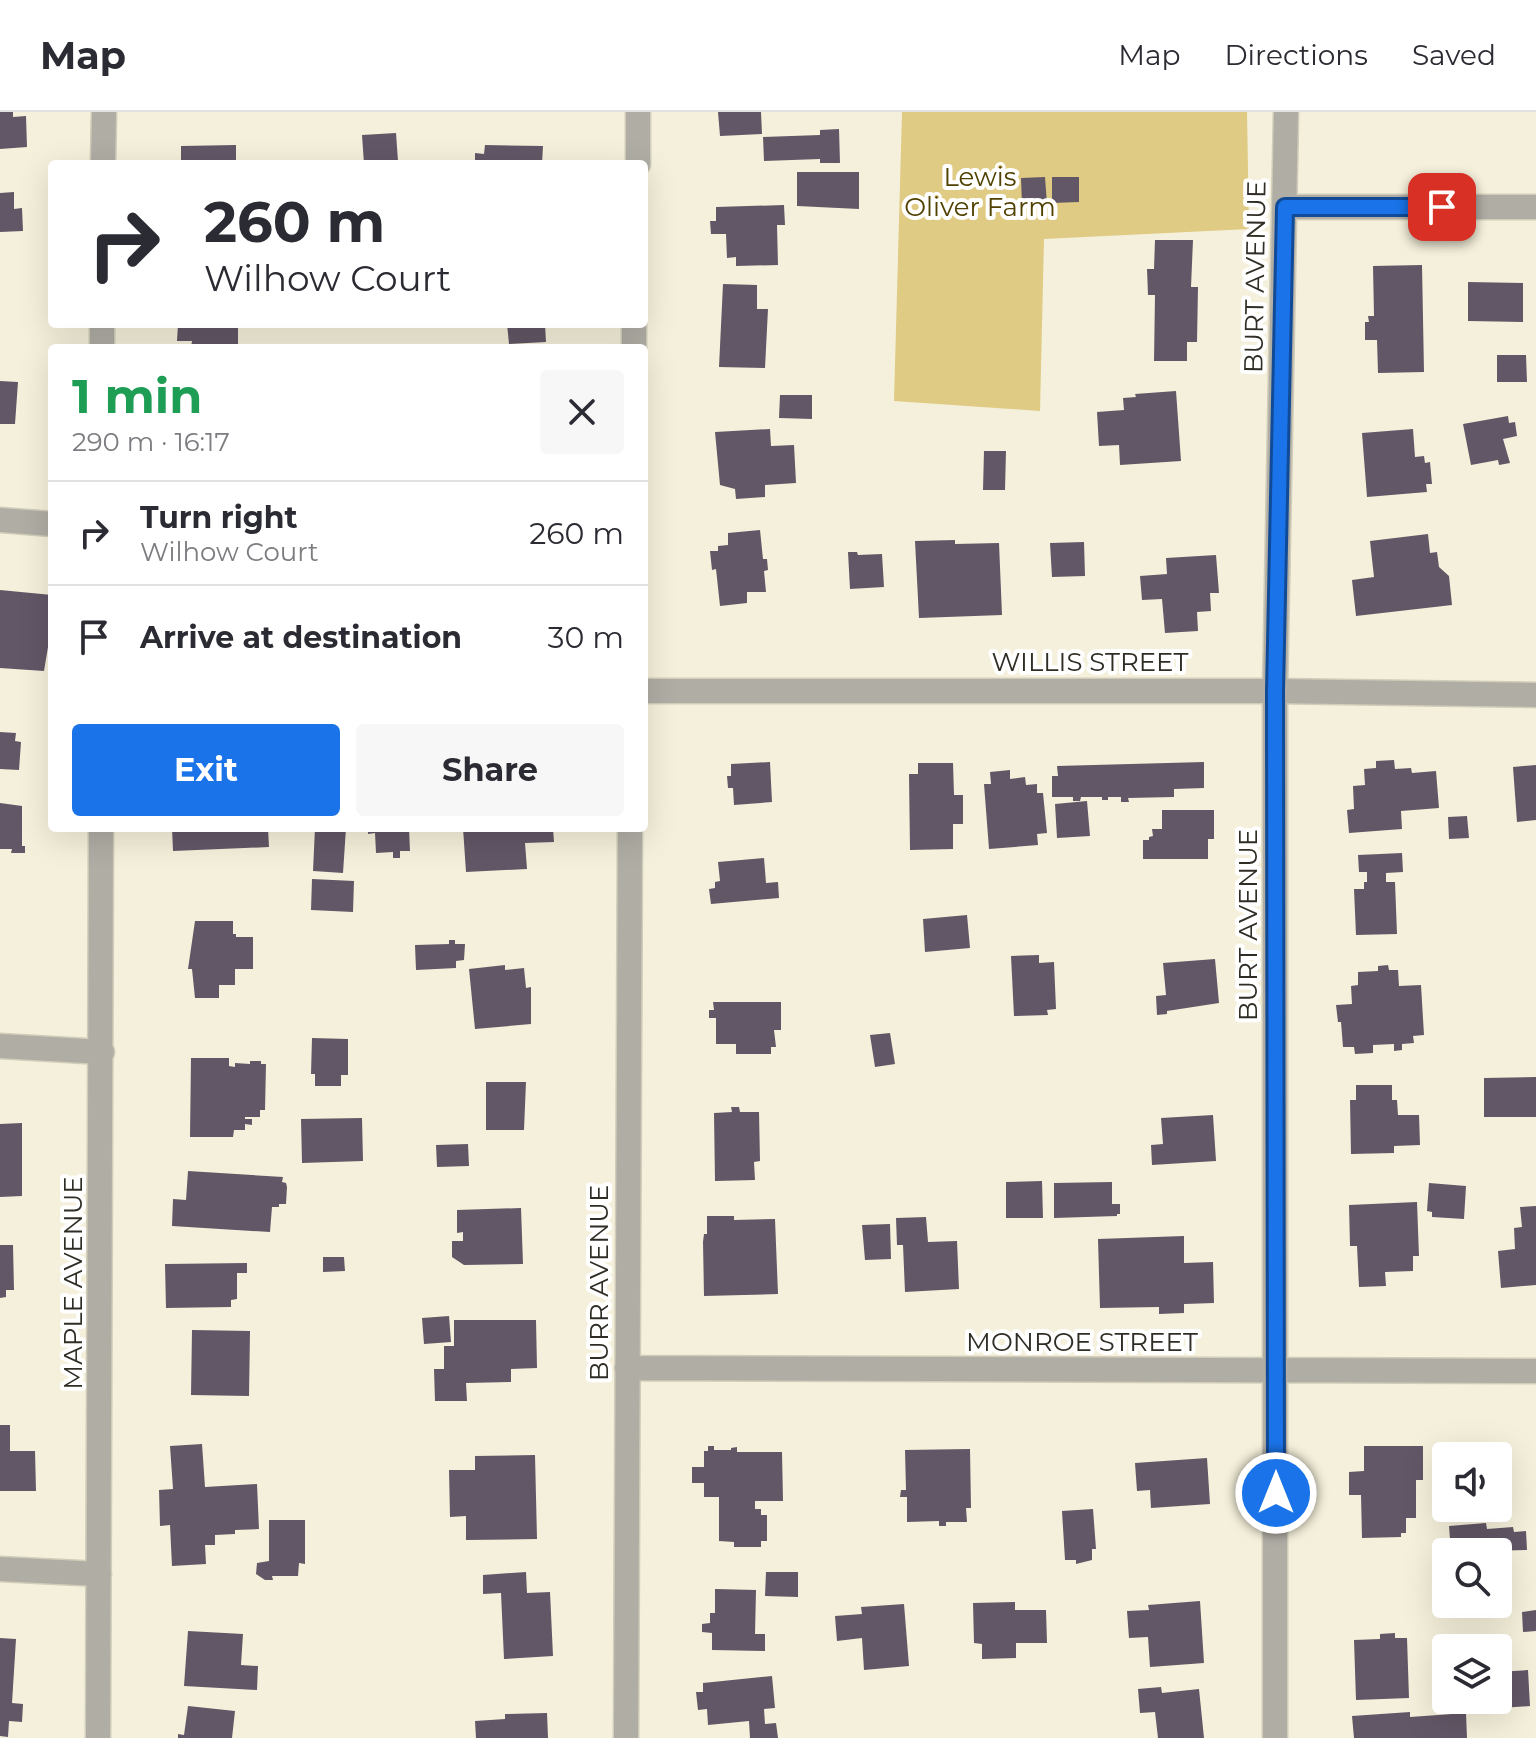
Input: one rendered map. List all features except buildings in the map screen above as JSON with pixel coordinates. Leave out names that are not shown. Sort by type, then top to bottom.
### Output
[{"type":"street","points":[[103,160],[104,112]]},
{"type":"street","points":[[638,112],[638,160]]},
{"type":"street","name":"BURT AVENUE","points":[[1275,1738],[1275,691],[1286,112]]},
{"type":"street","points":[[1285,207],[1536,207]]},
{"type":"street","points":[[0,520],[48,524]]},
{"type":"street","name":"WILLIS STREET","points":[[648,691],[1275,691],[1536,695]]},
{"type":"street","name":"MAPLE AVENUE","points":[[98,1738],[101,832]]},
{"type":"street","name":"BURR AVENUE","points":[[626,1738],[630,832]]},
{"type":"street","points":[[0,1046],[102,1052]]},
{"type":"street","name":"MONROE STREET","points":[[627,1368],[1536,1371]]},
{"type":"street","points":[[0,1569],[99,1574]]},
{"type":"green space","name":"Lewis Oliver Farm","points":[[902,112],[1247,112],[1249,229],[1044,239],[1040,411],[894,401]]},
{"type":"route","points":[[1276,1493],[1275,691],[1285,207],[1442,207]]}]
